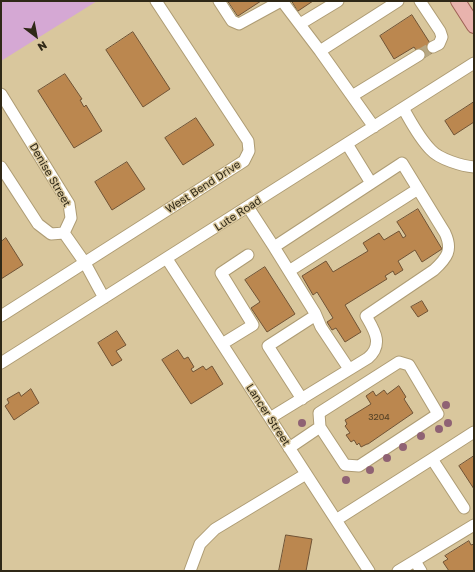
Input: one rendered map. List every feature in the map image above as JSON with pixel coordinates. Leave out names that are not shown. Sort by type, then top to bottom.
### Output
[{"type":"main road","points":[[458,1],[474,26]]},
{"type":"street","name":"West Bend Drive","points":[[1,316],[244,161],[249,151],[248,141],[156,1]]},
{"type":"street","points":[[219,1],[232,21],[239,24],[281,1],[320,51],[374,127]]},
{"type":"street","points":[[300,24],[338,1]]},
{"type":"street","points":[[320,51],[398,1]]},
{"type":"street","points":[[420,1],[440,31],[442,37],[439,44],[433,47]]},
{"type":"street","points":[[352,96],[420,55]]},
{"type":"street","name":"Lute Road","points":[[1,363],[167,259],[474,62]]},
{"type":"street","name":"Denise Street","points":[[1,94],[69,204],[71,218],[64,233]]},
{"type":"street","points":[[403,108],[422,139],[432,151],[450,161],[474,167]]},
{"type":"street","points":[[346,144],[371,184]]},
{"type":"street","points":[[270,418],[372,354],[377,341],[376,334],[366,316],[434,270],[443,262],[448,254],[449,241],[402,163],[274,247]]},
{"type":"street","points":[[1,166],[38,224],[51,234],[64,233],[85,263],[104,298]]},
{"type":"street","points":[[289,271],[418,189]]},
{"type":"street","points":[[248,207],[289,271],[321,327],[349,369]]},
{"type":"street","points":[[222,344],[253,325],[221,273],[248,255]]},
{"type":"street","name":"Lancer Street","points":[[167,259],[369,571]]},
{"type":"street","points":[[302,399],[268,346],[316,316]]},
{"type":"street","points":[[399,362],[408,365],[438,414],[358,466],[345,465],[320,427],[319,413],[399,362]]},
{"type":"street","points":[[289,448],[320,427]]},
{"type":"street","points":[[336,520],[474,432]]},
{"type":"street","points":[[432,459],[464,508]]},
{"type":"street","points":[[190,571],[200,544],[215,529],[306,474]]},
{"type":"street","points":[[398,571],[474,525]]},
{"type":"street","points":[[415,561],[421,571]]},
{"type":"shaded area","points":[[1,1],[97,1],[1,61]]},
{"type":"building","points":[[228,1],[261,1],[238,16]]},
{"type":"building","points":[[292,1],[313,1],[298,11]]},
{"type":"building","points":[[412,15],[435,51],[422,59],[414,47],[394,59],[380,36]]},
{"type":"building","points":[[133,32],[170,89],[143,107],[106,50]]},
{"type":"building","points":[[65,74],[82,99],[80,100],[84,107],[86,105],[102,131],[74,148],[38,91]]},
{"type":"building","points":[[474,102],[474,122],[454,135],[445,121]]},
{"type":"building","points":[[196,118],[214,145],[183,165],[165,138]]},
{"type":"building","points":[[127,162],[145,189],[112,210],[95,182]]},
{"type":"building","points":[[418,209],[442,249],[422,262],[415,250],[398,261],[403,270],[395,275],[393,271],[385,276],[387,279],[345,305],[361,332],[345,342],[336,328],[332,330],[327,322],[333,318],[317,292],[313,295],[302,276],[326,261],[333,272],[368,251],[363,243],[379,233],[384,240],[399,231],[403,238],[406,236],[397,222]]},
{"type":"building","points":[[6,238],[23,265],[1,279],[1,242]]},
{"type":"building","points":[[265,267],[295,314],[267,332],[251,308],[260,302],[245,280]]},
{"type":"building","points":[[422,301],[428,311],[418,317],[411,307]]},
{"type":"building","points":[[117,331],[126,345],[116,351],[122,360],[112,366],[98,343]]},
{"type":"building","points":[[178,350],[184,359],[188,357],[194,367],[191,369],[193,372],[203,366],[206,370],[212,366],[223,384],[191,404],[162,360]]},
{"type":"building","points":[[399,386],[406,397],[404,399],[413,413],[368,444],[361,447],[359,443],[357,445],[354,440],[351,442],[346,435],[350,433],[345,426],[347,424],[345,420],[371,404],[366,396],[373,391],[376,396],[384,390],[387,394]]},
{"type":"building","points":[[31,389],[39,403],[14,420],[5,406],[9,403],[7,399],[19,392],[21,396]]},
{"type":"building","points":[[474,456],[474,489],[459,466]]},
{"type":"building","points":[[286,535],[312,539],[306,571],[279,571]]},
{"type":"building","points":[[469,541],[471,545],[474,544],[474,571],[449,571],[443,562],[448,559],[445,556]]},
{"type":"tunnel","points":[[419,55],[433,47]]}]
